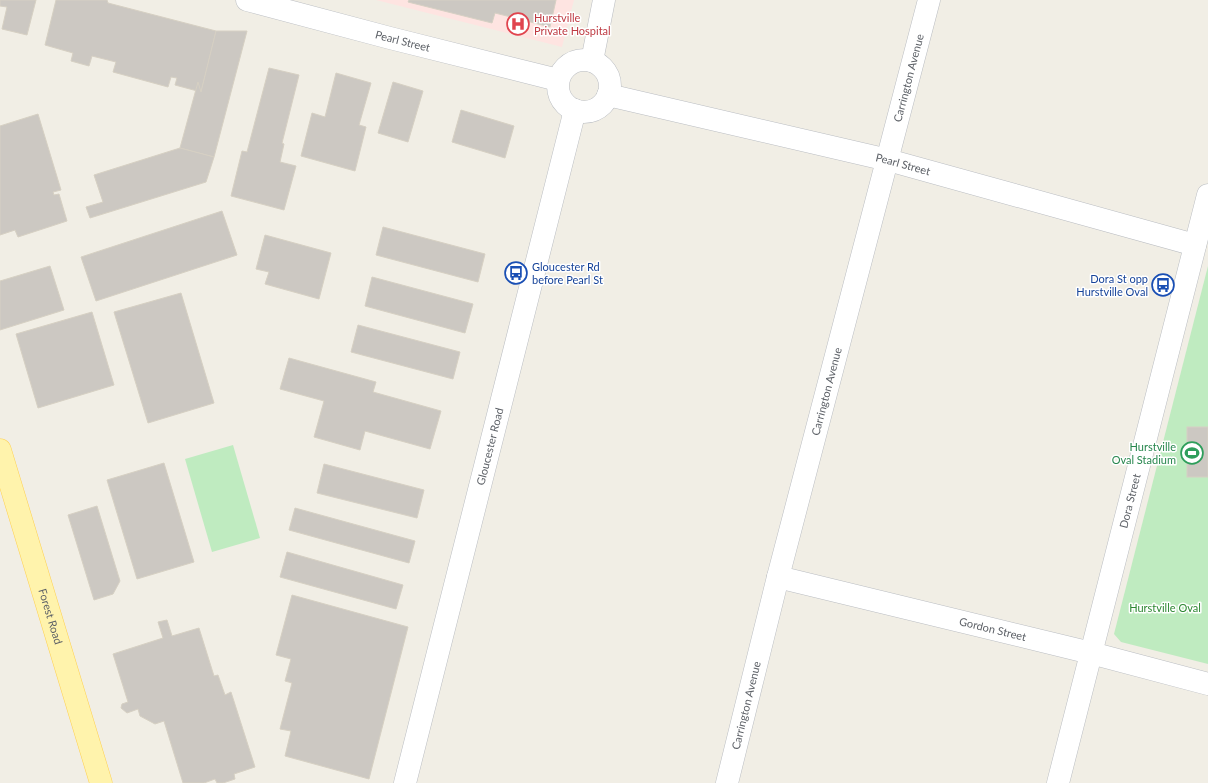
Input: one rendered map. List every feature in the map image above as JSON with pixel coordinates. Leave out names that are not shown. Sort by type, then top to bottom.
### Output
[{"type":"main road","name":"Forest Road","points":[[0,450],[101,783]]},
{"type":"street","name":"Pearl Street","points":[[247,0],[558,80]]},
{"type":"street","points":[[592,61],[604,0]]},
{"type":"street","name":"Carrington Avenue","points":[[727,783],[778,577],[929,0]]},
{"type":"street","points":[[583,60],[592,61],[605,71],[609,79],[608,95],[604,102],[591,111],[575,110],[568,107],[560,95],[558,80],[562,72],[571,63],[583,60]]},
{"type":"street","name":"Pearl Street","points":[[608,95],[888,160],[1195,245]]},
{"type":"street","name":"Gloucester Road","points":[[404,783],[575,110]]},
{"type":"street","name":"Dora Street","points":[[1058,783],[1208,195]]},
{"type":"street","name":"Gordon Street","points":[[778,577],[1091,653],[1208,684]]},
{"type":"shaded area","name":"Hurstville Private Hospital","points":[[376,0],[574,0],[562,47]]},
{"type":"green space","name":"Hurstville Oval","points":[[1208,266],[1208,664],[1121,642],[1114,634]]},
{"type":"green space","points":[[233,445],[260,538],[212,552],[185,459]]},
{"type":"building","points":[[0,0],[36,0],[27,35],[2,29],[7,7],[0,6]]},
{"type":"building","points":[[56,0],[107,0],[108,3],[216,31],[201,92],[175,85],[177,78],[171,77],[168,87],[113,72],[116,62],[92,56],[89,66],[71,61],[73,53],[45,45]]},
{"type":"building","points":[[409,0],[556,0],[550,27],[495,13],[492,23],[408,2]]},
{"type":"building","points":[[216,31],[247,31],[214,157],[180,148],[198,82],[201,92]]},
{"type":"building","points":[[269,68],[299,75],[282,143],[284,144],[280,162],[296,166],[284,210],[231,196],[242,151],[247,152]]},
{"type":"building","points":[[336,73],[371,83],[359,125],[366,127],[355,171],[301,156],[312,113],[325,117]]},
{"type":"building","points":[[393,82],[423,91],[408,142],[378,133]]},
{"type":"building","points":[[461,110],[514,126],[505,158],[452,142]]},
{"type":"building","points":[[38,114],[61,190],[53,192],[54,195],[59,194],[67,221],[18,237],[15,230],[0,235],[0,126]]},
{"type":"building","points":[[180,148],[214,157],[206,182],[90,218],[86,207],[103,202],[94,175]]},
{"type":"building","points":[[222,211],[237,255],[96,301],[81,257]]},
{"type":"building","points":[[383,227],[485,254],[478,282],[376,255]]},
{"type":"building","points":[[265,235],[331,253],[319,299],[265,284],[269,272],[256,269]]},
{"type":"building","points":[[50,266],[64,310],[0,330],[0,281]]},
{"type":"building","points":[[372,277],[473,304],[465,333],[365,306]]},
{"type":"building","points":[[181,293],[214,403],[148,423],[114,312]]},
{"type":"building","points":[[92,312],[114,385],[38,408],[16,334]]},
{"type":"building","points":[[358,325],[460,352],[453,379],[351,352]]},
{"type":"building","points":[[289,358],[376,382],[373,392],[441,411],[430,449],[365,431],[360,450],[314,437],[324,401],[280,389]]},
{"type":"building","points":[[1187,427],[1208,427],[1208,477],[1187,477]]},
{"type":"building","points":[[164,463],[194,562],[137,579],[107,480]]},
{"type":"building","points":[[324,464],[424,490],[417,518],[317,493]]},
{"type":"building","points":[[97,506],[120,581],[113,594],[94,600],[68,515]]},
{"type":"building","points":[[295,508],[415,541],[409,563],[289,530]]},
{"type":"building","points":[[287,552],[403,585],[396,609],[280,577]]},
{"type":"building","points":[[292,595],[408,627],[369,779],[285,756],[291,731],[280,729],[292,683],[285,681],[291,659],[276,655]]},
{"type":"building","points":[[167,620],[172,636],[199,628],[214,676],[218,675],[225,695],[231,692],[255,767],[234,774],[235,779],[223,783],[217,783],[215,779],[204,783],[183,783],[164,721],[155,724],[140,716],[138,709],[127,713],[121,708],[122,704],[128,702],[113,654],[163,638],[158,622]]},
{"type":"place","name":"Hurstville Private Hospital","points":[[518,24]]},
{"type":"place","name":"Gloucester Rd before Pearl St","points":[[516,273]]},
{"type":"place","name":"Dora St opp Hurstville Oval","points":[[1163,285]]},
{"type":"place","name":"Hurstville Oval Stadium","points":[[1192,453]]}]
